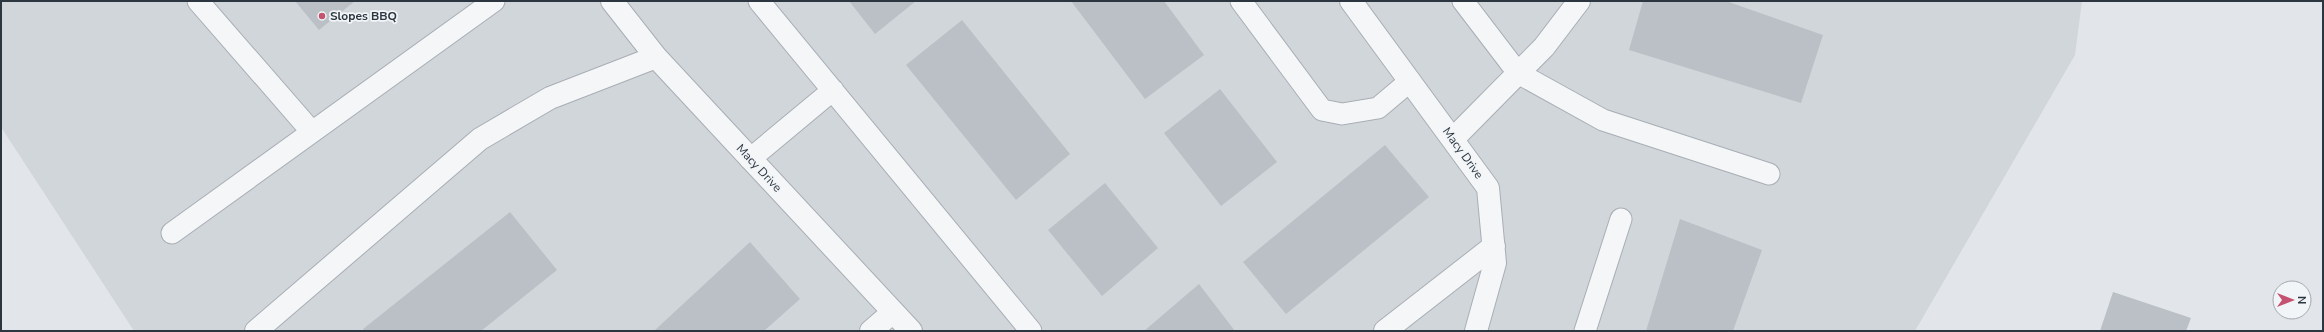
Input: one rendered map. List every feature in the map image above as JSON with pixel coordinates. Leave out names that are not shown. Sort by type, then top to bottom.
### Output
[{"type":"street","name":"Macy Drive","points":[[612,1],[656,57],[910,331]]},
{"type":"street","name":"Macy Drive","points":[[1351,1],[1488,188],[1495,263],[1476,331]]},
{"type":"street","points":[[1452,139],[1544,47],[1579,1]]},
{"type":"street","points":[[256,331],[480,139],[550,98],[656,57]]},
{"type":"street","points":[[1385,331],[1494,246]]},
{"type":"street","points":[[871,331],[893,312]]},
{"type":"lane","points":[[198,1],[312,132]]},
{"type":"lane","points":[[759,1],[1031,331]]},
{"type":"lane","points":[[1241,1],[1322,110],[1342,114],[1378,108],[1410,81]]},
{"type":"lane","points":[[1463,1],[1518,73],[1603,120],[1769,174]]},
{"type":"lane","points":[[172,232],[312,132],[482,4]]},
{"type":"lane","points":[[750,159],[833,90]]},
{"type":"lane","points":[[1585,331],[1621,219]]},
{"type":"shaded area","points":[[1,1],[2082,1],[2075,55],[1915,331],[134,331],[1,127]]},
{"type":"building","name":"Slopes BBQ","points":[[295,1],[355,1],[319,30]]},
{"type":"building","points":[[849,1],[916,1],[875,34]]},
{"type":"building","points":[[1071,1],[1164,1],[1204,55],[1145,99]]},
{"type":"building","points":[[1643,1],[1726,1],[1823,35],[1801,103],[1629,50]]},
{"type":"building","points":[[962,20],[1070,154],[1016,200],[906,65]]},
{"type":"building","points":[[1220,89],[1277,162],[1221,206],[1164,133]]},
{"type":"building","points":[[1385,145],[1429,197],[1286,314],[1243,262]]},
{"type":"building","points":[[1105,183],[1158,248],[1102,296],[1048,230]]},
{"type":"building","points":[[510,212],[557,270],[481,331],[365,331],[363,329]]},
{"type":"building","points":[[1680,219],[1762,250],[1733,331],[1646,331]]},
{"type":"building","points":[[750,242],[800,299],[764,331],[654,331]]},
{"type":"building","points":[[1199,284],[1235,331],[1144,331]]},
{"type":"building","points":[[2113,292],[2191,318],[2186,331],[2100,331]]},
{"type":"place","name":"Slopes BBQ","points":[[322,16]]}]
